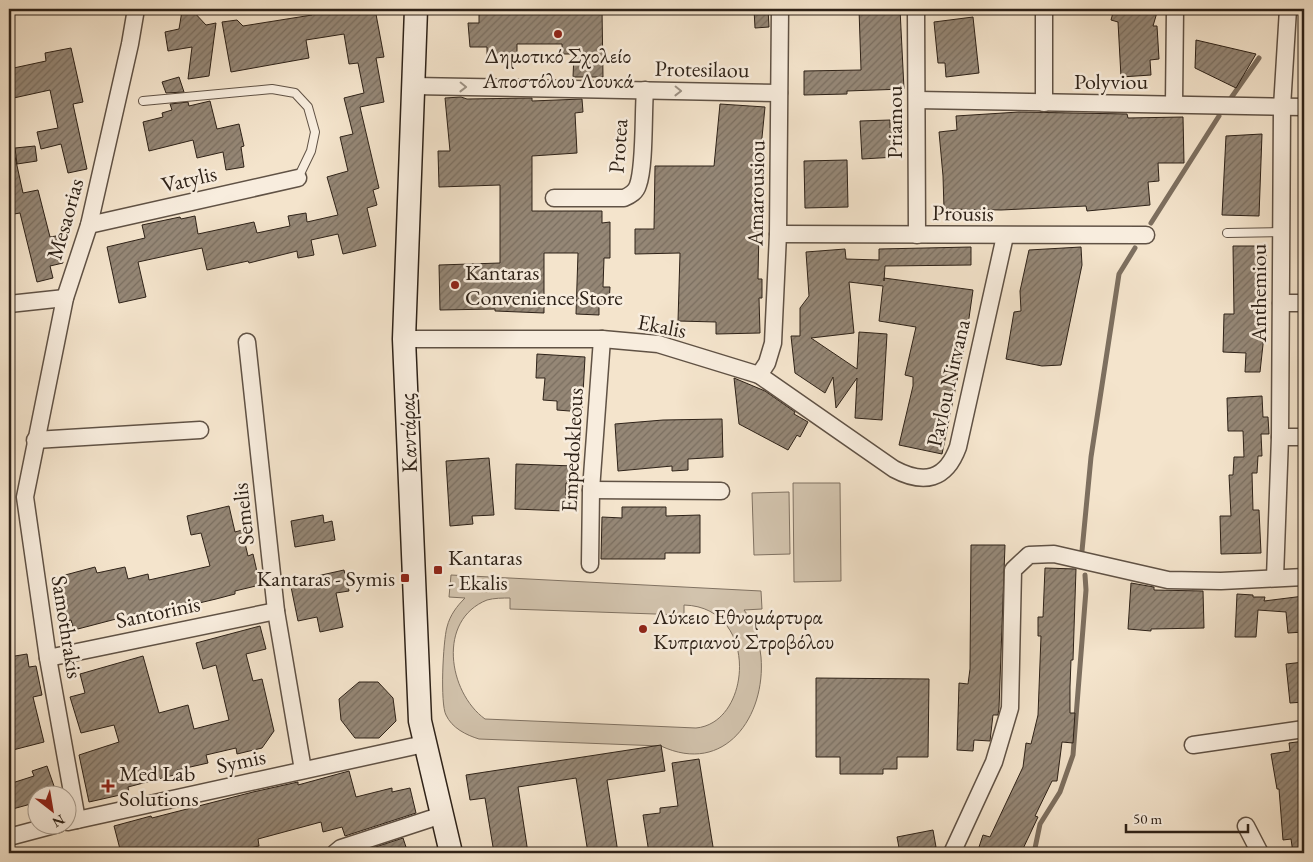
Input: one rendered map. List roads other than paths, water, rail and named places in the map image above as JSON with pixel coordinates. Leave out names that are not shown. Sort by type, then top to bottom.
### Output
[{"type":"street","name":"Mesaorias","points":[[35,440],[65,298],[89,225],[140,9]]},
{"type":"street","name":"Καντάρας","points":[[416,9],[404,339],[420,721],[451,853]]},
{"type":"street","name":"Amarousiou","points":[[759,375],[767,363],[773,343],[778,234],[780,9]]},
{"type":"street","name":"Priamou","points":[[916,9],[917,235]]},
{"type":"street","points":[[1044,9],[1044,103]]},
{"type":"street","points":[[1174,104],[1175,9]]},
{"type":"street","name":"Anthemiou","points":[[1275,578],[1280,437],[1282,107],[1288,9]]},
{"type":"street","name":"Protesilaou","points":[[414,86],[779,93]]},
{"type":"street","name":"Protea","points":[[554,198],[624,198],[634,193],[638,185],[645,90]]},
{"type":"street","name":"Polyviou","points":[[917,100],[1304,107]]},
{"type":"street","name":"Vatylis","points":[[89,225],[298,178]]},
{"type":"street","name":"Prousis","points":[[778,234],[1146,235]]},
{"type":"street","name":"Pavlou Nirvana","points":[[759,375],[894,469],[907,476],[922,478],[941,473],[952,464],[958,447],[1004,236]]},
{"type":"street","points":[[9,304],[65,298]]},
{"type":"street","points":[[1281,303],[1304,303]]},
{"type":"street","name":"Ekalis","points":[[404,339],[602,338],[658,344],[759,375]]},
{"type":"street","name":"Empedokleous","points":[[590,564],[591,490],[602,338]]},
{"type":"street","name":"Semelis","points":[[247,342],[276,611],[303,770]]},
{"type":"street","points":[[35,440],[200,430]]},
{"type":"street","points":[[1280,437],[1304,437]]},
{"type":"street","name":"Samothrakis","points":[[35,440],[25,497],[67,784]]},
{"type":"street","points":[[591,490],[721,491]]},
{"type":"street","points":[[952,853],[994,762],[1010,708],[1013,570],[1029,555],[1054,554],[1168,580],[1221,581],[1304,577]]},
{"type":"street","name":"Santorinis","points":[[48,658],[276,611]]},
{"type":"street","points":[[1193,745],[1304,729]]},
{"type":"street","name":"Symis","points":[[78,820],[424,744]]},
{"type":"street","points":[[335,853],[341,848],[442,815]]},
{"type":"street","points":[[1246,826],[1260,853]]},
{"type":"street","points":[[9,837],[28,832]]},
{"type":"lane","points":[[144,101],[272,89],[295,94],[308,107],[315,132],[311,152],[298,178]]},
{"type":"lane","points":[[1227,233],[1280,232]]},
{"type":"waterway","points":[[1231,98],[1259,58]]},
{"type":"waterway","points":[[1151,223],[1219,116]]},
{"type":"waterway","points":[[1082,551],[1091,457],[1119,274],[1135,248]]},
{"type":"waterway","points":[[1034,853],[1040,824],[1060,792],[1073,755],[1086,590],[1085,575]]},
{"type":"place","name":"Δημοτικό Σχολείο Αποστόλου Λουκά","points":[[558,34]]},
{"type":"place","name":"Kantaras Convenience Store","points":[[455,285]]},
{"type":"place","name":"Kantaras - Ekalis","points":[[438,570]]},
{"type":"place","name":"Kantaras - Symis","points":[[405,578]]},
{"type":"place","name":"Λύκειο Εθνομάρτυρα Κυπριανού Στροβόλου","points":[[643,629]]},
{"type":"place","name":"Med Lab Solutions","points":[[108,786]]}]
